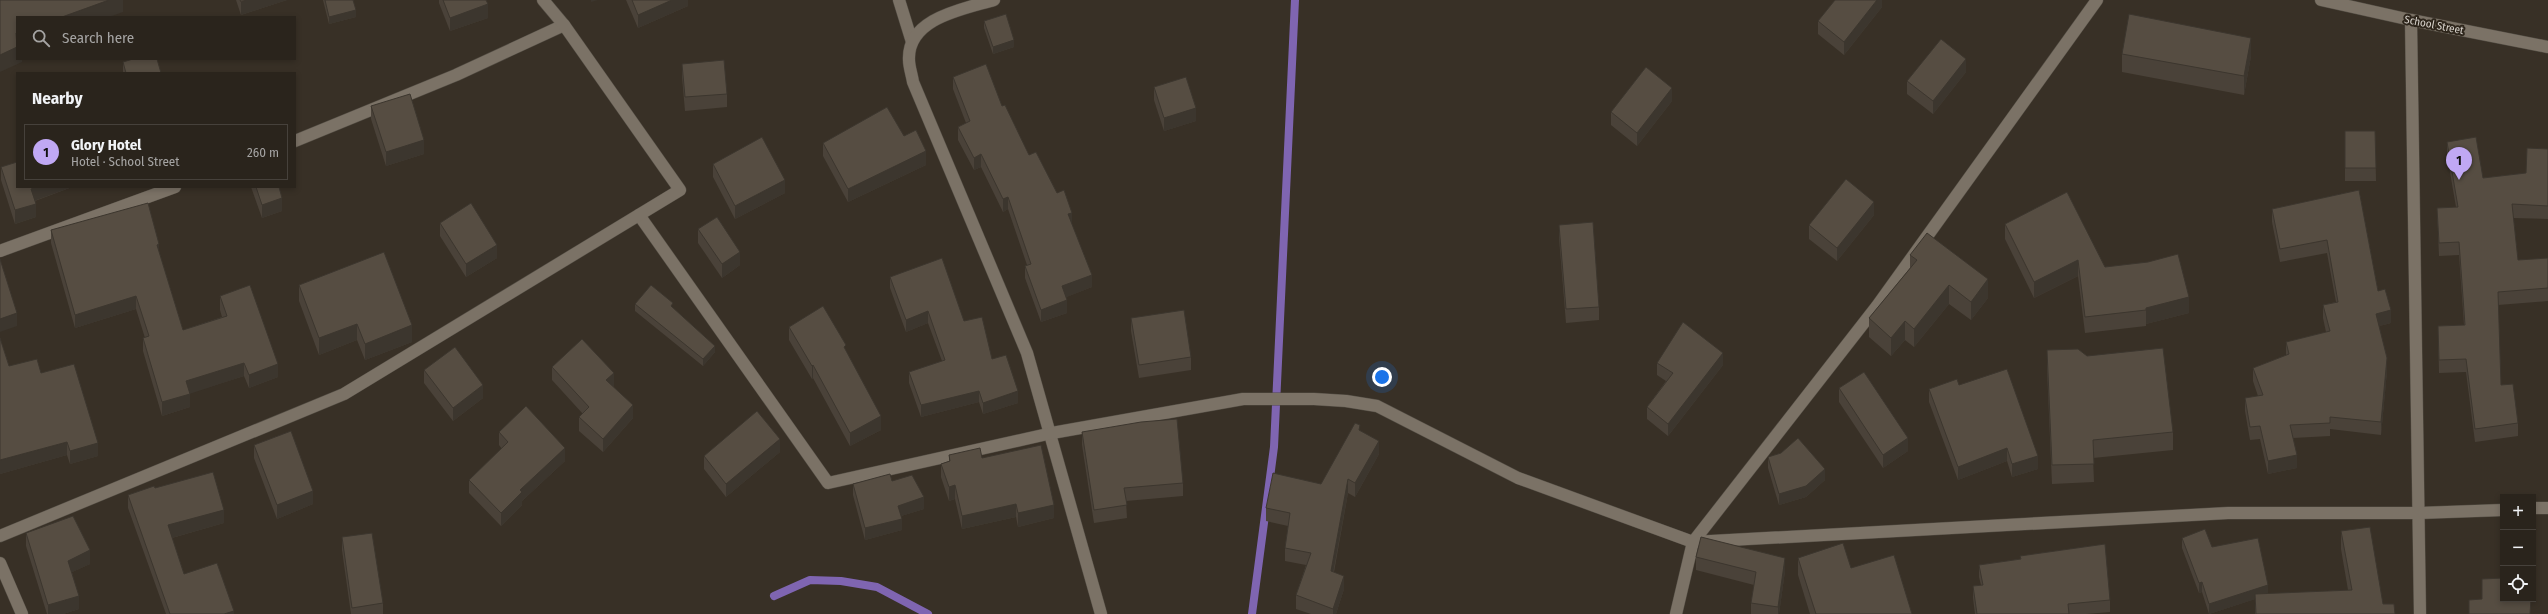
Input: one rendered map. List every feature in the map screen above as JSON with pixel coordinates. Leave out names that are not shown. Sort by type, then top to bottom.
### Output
[{"type":"street","points":[[0,536],[344,394],[680,190],[564,25],[543,0]]},
{"type":"street","points":[[899,0],[912,42],[909,59],[913,82],[1027,353],[1052,433],[1102,614]]},
{"type":"street","points":[[912,42],[925,26],[945,15],[994,0]]},
{"type":"street","points":[[1676,614],[1693,542],[1877,306],[2097,0]]},
{"type":"street","name":"School Street","points":[[2322,0],[2411,20],[2548,47]]},
{"type":"street","points":[[2411,20],[2420,614]]},
{"type":"street","points":[[296,141],[456,75],[564,25]]},
{"type":"street","points":[[0,251],[172,188]]},
{"type":"street","points":[[639,215],[828,483],[1052,433],[1243,398],[1314,399],[1346,401],[1377,406],[1518,478],[1693,542],[2228,513],[2419,513],[2500,510]]},
{"type":"street","points":[[2536,508],[2548,508]]},
{"type":"street","points":[[0,563],[22,614]]},
{"type":"building","points":[[0,0],[109,0],[65,16],[16,16],[16,47],[0,55]]},
{"type":"building","points":[[325,0],[353,0],[356,10],[329,17]]},
{"type":"building","points":[[443,0],[486,0],[488,4],[450,18]]},
{"type":"building","points":[[632,0],[672,0],[638,15]]},
{"type":"building","points":[[1835,0],[1877,0],[1844,42],[1818,21]]},
{"type":"building","points":[[1006,14],[1014,40],[993,47],[984,21]]},
{"type":"building","points":[[2129,14],[2251,38],[2244,76],[2122,54]]},
{"type":"building","points":[[1941,39],[1966,59],[1933,101],[1907,81]]},
{"type":"building","points":[[130,60],[157,60],[161,72],[126,72],[123,62]]},
{"type":"building","points":[[724,60],[727,94],[685,97],[682,64]]},
{"type":"building","points":[[986,64],[1002,106],[1005,105],[1029,155],[1036,152],[1057,193],[1064,190],[1072,213],[1068,214],[1092,275],[1062,286],[1067,300],[1041,310],[1025,266],[1031,264],[1008,197],[1003,199],[981,154],[974,158],[958,127],[970,121],[953,77]]},
{"type":"building","points":[[1646,67],[1672,88],[1637,133],[1611,112]]},
{"type":"building","points":[[1186,77],[1196,108],[1164,118],[1154,87]]},
{"type":"building","points":[[410,94],[424,140],[386,152],[371,106]]},
{"type":"building","points":[[887,107],[904,136],[916,130],[926,151],[848,189],[823,143]]},
{"type":"building","points":[[2345,131],[2375,131],[2376,168],[2345,168]]},
{"type":"building","points":[[762,137],[785,180],[735,206],[713,164]]},
{"type":"building","points":[[2476,137],[2483,178],[2526,173],[2527,148],[2548,149],[2548,206],[2512,204],[2518,260],[2548,258],[2548,288],[2498,292],[2501,385],[2513,384],[2518,423],[2475,429],[2466,359],[2439,360],[2438,326],[2465,325],[2459,242],[2439,243],[2437,208],[2458,207],[2447,142]]},
{"type":"building","points":[[16,162],[16,188],[34,188],[31,189],[36,204],[15,210],[1,167]]},
{"type":"building","points":[[1846,179],[1874,202],[1837,248],[1809,225]]},
{"type":"building","points":[[256,188],[279,188],[282,198],[262,205]]},
{"type":"building","points":[[2359,190],[2378,291],[2385,289],[2391,310],[2376,314],[2387,358],[2381,422],[2330,417],[2330,423],[2290,425],[2297,455],[2268,461],[2260,426],[2250,427],[2245,398],[2263,395],[2253,368],[2289,354],[2286,342],[2330,331],[2323,305],[2338,302],[2327,240],[2280,249],[2272,209]]},
{"type":"building","points":[[2067,192],[2105,267],[2148,262],[2178,254],[2189,297],[2146,308],[2146,310],[2085,317],[2078,260],[2034,282],[2005,224]]},
{"type":"building","points":[[148,203],[159,244],[157,245],[183,330],[227,316],[220,296],[250,285],[278,364],[249,375],[244,363],[186,381],[190,394],[162,402],[143,338],[149,336],[136,296],[75,315],[51,230]]},
{"type":"building","points":[[471,203],[497,245],[466,264],[440,223]]},
{"type":"building","points":[[717,217],[740,252],[722,264],[698,229]]},
{"type":"building","points":[[1593,222],[1599,307],[1566,309],[1559,225]]},
{"type":"building","points":[[1927,233],[1988,279],[1971,302],[1949,285],[1914,329],[1905,321],[1891,338],[1869,318],[1917,260],[1910,255]]},
{"type":"building","points":[[384,252],[412,325],[365,344],[357,324],[319,338],[299,285]]},
{"type":"building","points":[[942,258],[964,321],[982,317],[992,359],[1006,355],[1018,391],[983,403],[979,391],[921,405],[909,372],[945,360],[928,311],[906,320],[890,277]]},
{"type":"building","points":[[0,259],[17,313],[0,319]]},
{"type":"building","points":[[651,285],[673,303],[671,306],[715,346],[703,359],[635,304]]},
{"type":"building","points":[[823,306],[846,345],[844,347],[881,416],[850,433],[813,365],[812,366],[789,327]]},
{"type":"building","points":[[1184,310],[1191,357],[1139,365],[1131,318]]},
{"type":"building","points":[[1683,322],[1723,353],[1668,424],[1647,407],[1673,373],[1657,363]]},
{"type":"building","points":[[0,338],[9,366],[37,359],[41,373],[74,364],[98,443],[70,451],[67,442],[0,460]]},
{"type":"building","points":[[582,339],[614,373],[606,380],[633,405],[603,439],[579,417],[589,407],[552,367]]},
{"type":"building","points":[[455,347],[483,385],[453,408],[424,370]]},
{"type":"building","points":[[2163,348],[2173,432],[2093,440],[2094,464],[2052,465],[2047,350],[2078,349],[2087,356]]},
{"type":"building","points":[[2007,369],[2038,456],[2012,464],[2007,448],[1958,467],[1929,389],[1957,379],[1959,385]]},
{"type":"building","points":[[1864,372],[1908,438],[1883,455],[1839,388]]},
{"type":"building","points":[[526,406],[565,448],[520,490],[522,492],[501,513],[469,480],[508,442],[499,432]]},
{"type":"building","points":[[757,411],[780,439],[726,484],[704,456]]},
{"type":"building","points":[[1177,419],[1183,483],[1124,488],[1127,505],[1094,510],[1082,432],[1141,422]]},
{"type":"building","points":[[1355,423],[1360,425],[1359,430],[1379,441],[1355,483],[1348,479],[1331,571],[1344,576],[1333,609],[1296,595],[1311,553],[1285,548],[1290,513],[1266,508],[1273,473],[1321,484]]},
{"type":"building","points":[[291,431],[313,491],[277,505],[254,445]]},
{"type":"building","points":[[1798,438],[1825,469],[1806,486],[1779,494],[1768,457],[1781,453]]},
{"type":"building","points":[[1041,445],[1054,505],[1018,513],[1016,504],[962,516],[955,485],[949,487],[941,464],[950,461],[949,455],[980,448],[982,458]]},
{"type":"building","points":[[213,472],[224,510],[168,525],[184,574],[217,563],[234,611],[224,614],[170,614],[128,495],[154,486],[155,488]]},
{"type":"building","points":[[890,474],[892,481],[912,475],[924,497],[898,506],[902,519],[865,528],[853,484]]},
{"type":"building","points":[[73,516],[90,550],[68,561],[79,596],[48,605],[26,533]]},
{"type":"building","points":[[2370,527],[2383,604],[2394,604],[2395,614],[2256,614],[2255,594],[2352,590],[2341,531]]},
{"type":"building","points":[[2205,529],[2212,547],[2258,538],[2268,585],[2209,604],[2202,582],[2199,583],[2182,538]]},
{"type":"building","points":[[372,533],[383,603],[352,608],[342,537]]},
{"type":"building","points":[[1701,537],[1785,558],[1778,607],[1751,603],[1756,572],[1696,557]]},
{"type":"building","points":[[1843,543],[1851,568],[1894,555],[1912,614],[1816,614],[1798,558]]},
{"type":"building","points":[[2105,544],[2110,600],[2068,604],[2069,614],[1977,614],[1973,586],[1983,585],[1979,565],[2021,559],[2020,556]]},
{"type":"building","points":[[2500,578],[2500,602],[2531,602],[2530,614],[2469,614],[2469,600],[2482,599],[2482,579]]},
{"type":"waterway","points":[[1252,614],[1274,447],[1295,0]]},
{"type":"waterway","points":[[774,596],[810,580],[841,581],[877,587],[928,614]]},
{"type":"place","name":"Glory Hotel","points":[[2459,180]]}]
